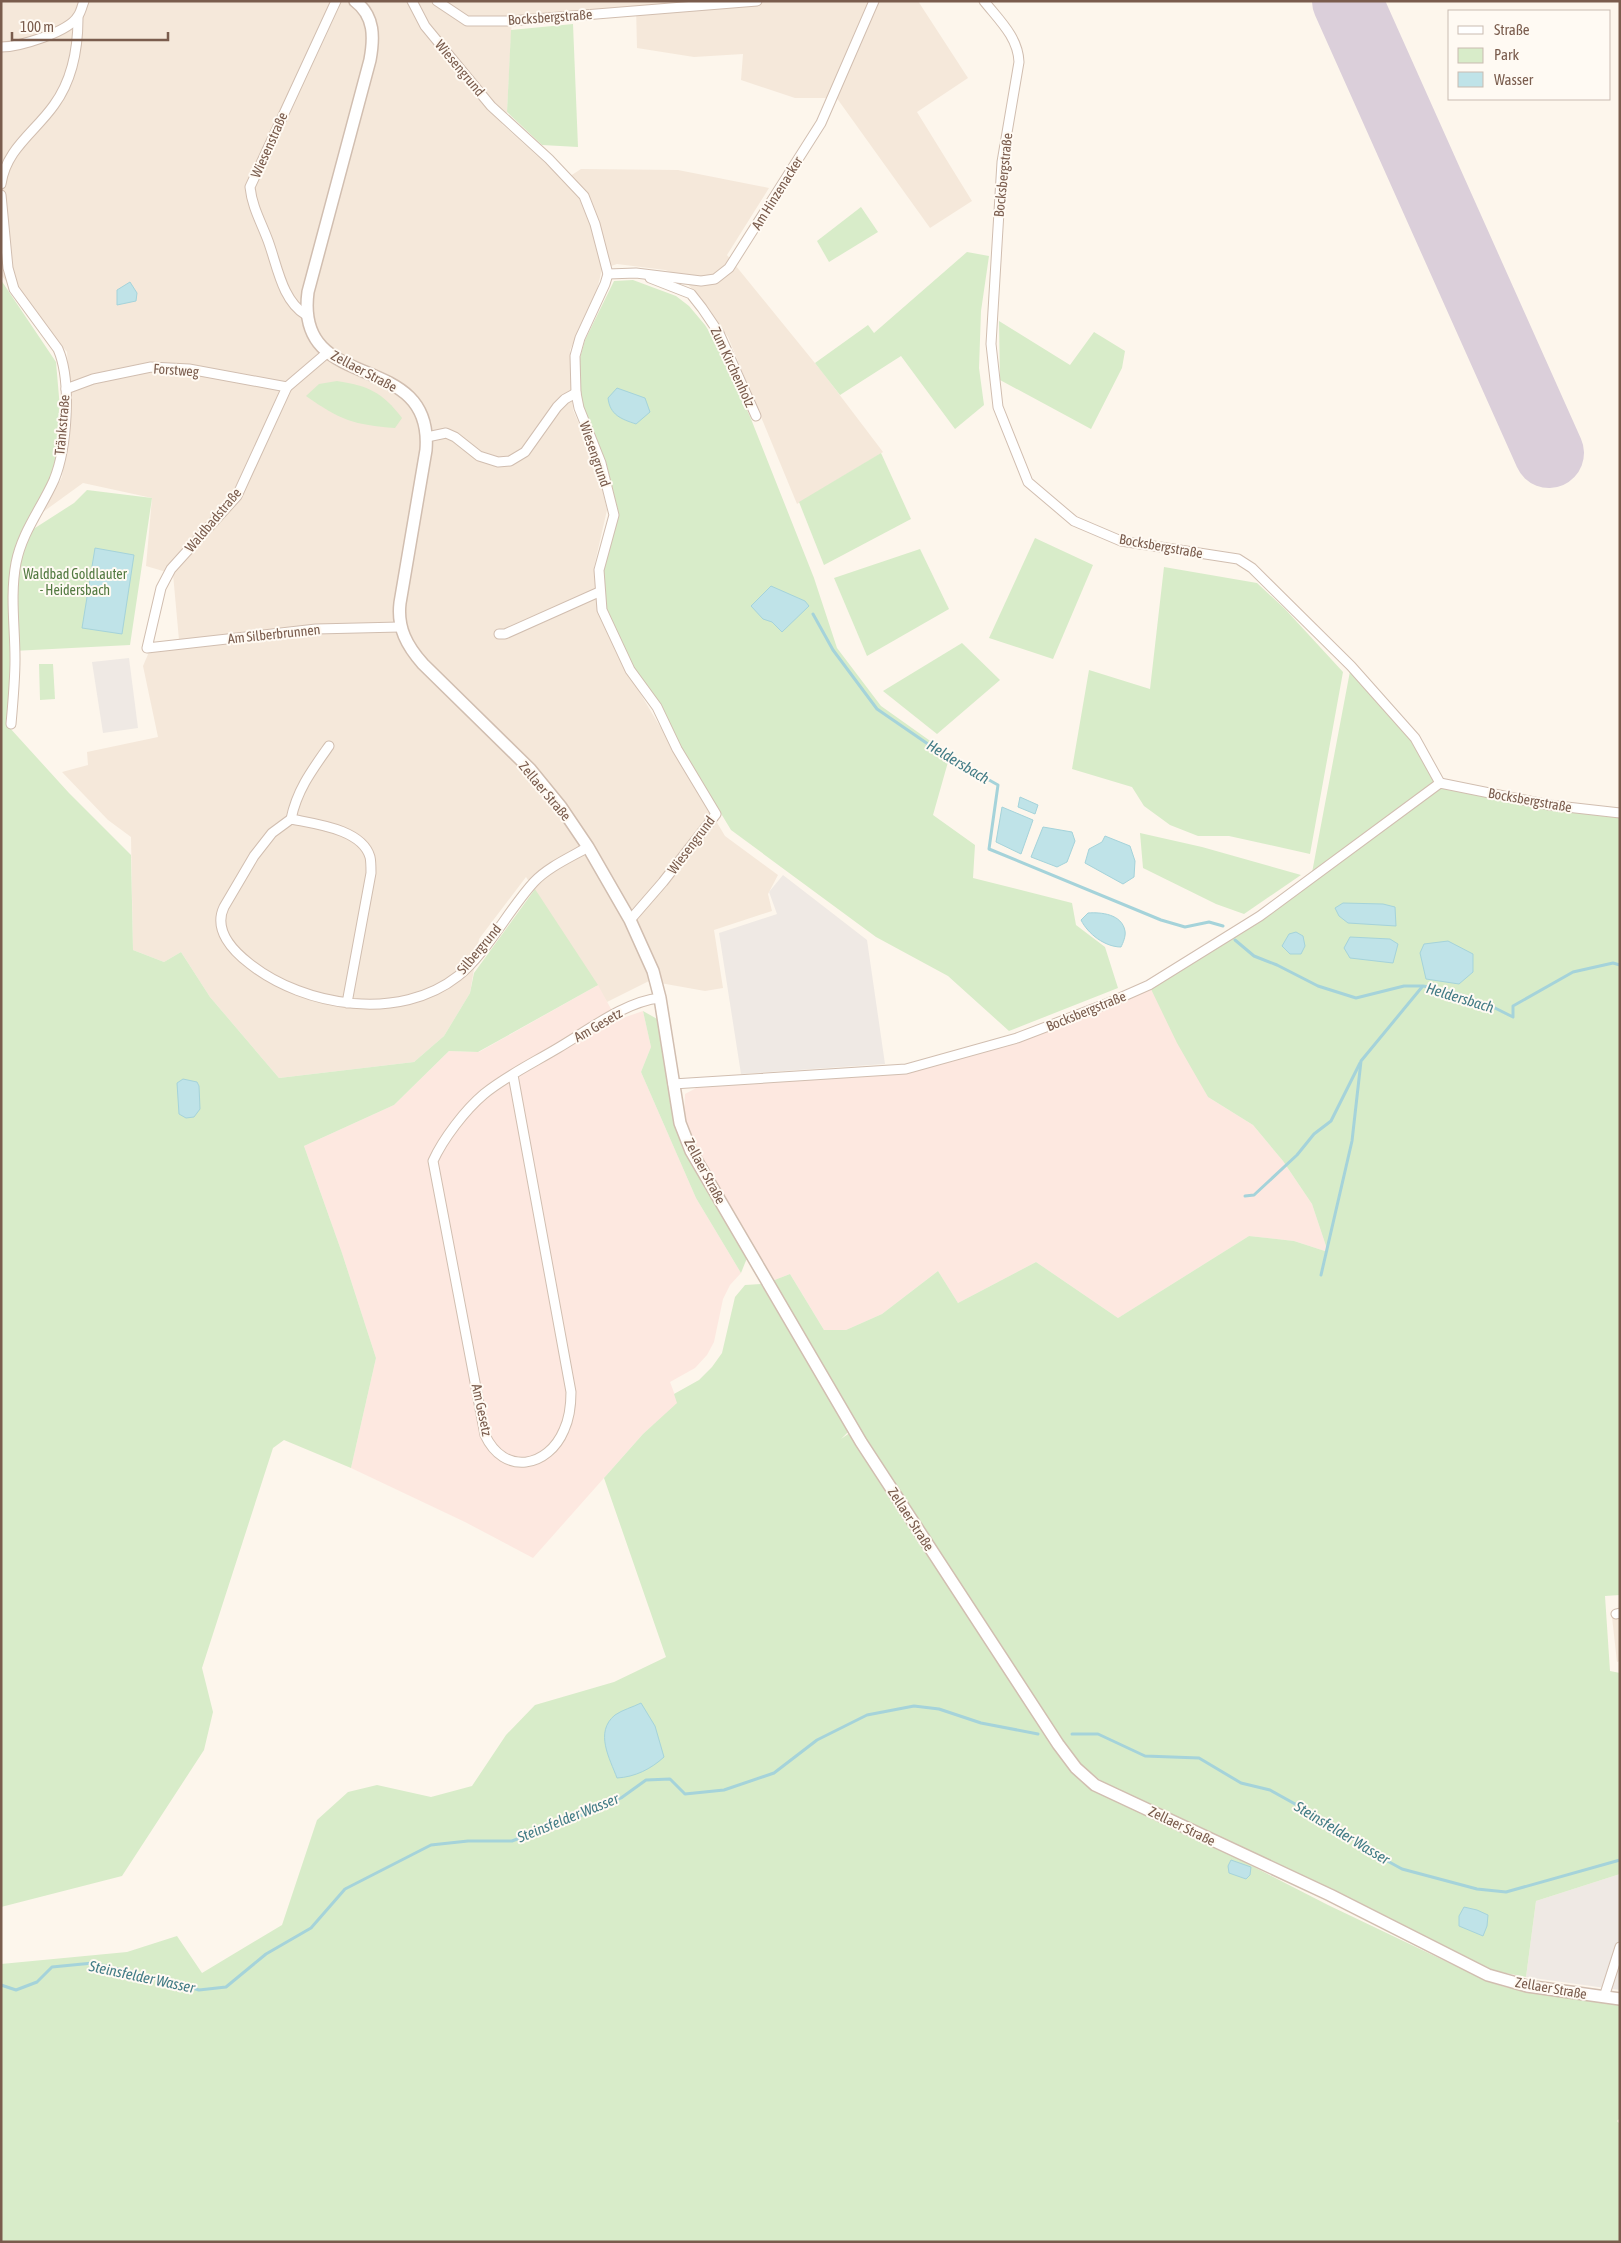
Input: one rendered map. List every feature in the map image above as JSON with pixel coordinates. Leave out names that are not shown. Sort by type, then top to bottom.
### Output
[{"type":"street","points":[[1,184],[3,173],[14,150],[54,105],[74,67],[78,44],[78,18],[84,1]]},
{"type":"street","name":"Wiesenstraße","points":[[306,315],[297,310],[274,264],[268,240],[252,204],[250,187],[336,1]]},
{"type":"street","name":"Zellaer Straße","points":[[355,1],[368,15],[373,40],[370,60],[308,292],[306,315],[313,336],[318,344],[340,360],[382,378],[408,396],[421,413],[426,427],[427,437],[400,603],[400,626],[413,654],[530,770],[561,806],[588,847],[630,920],[653,971],[660,998],[680,1123],[691,1151],[854,1430],[1015,1680],[1076,1768],[1095,1785],[1330,1895],[1488,1975],[1527,1986],[1620,2000]]},
{"type":"street","name":"Wiesengrund","points":[[412,1],[425,26],[491,106],[549,159],[584,196],[595,224],[608,274],[580,338],[575,356],[576,393],[579,408],[601,463],[614,515],[599,570],[602,610],[630,670],[657,707],[677,749],[716,814],[663,882],[630,920]]},
{"type":"street","name":"Bocksbergstraße","points":[[437,1],[467,21],[510,21],[757,1]]},
{"type":"street","name":"Am Hinzenacker","points":[[608,274],[636,273],[701,281],[715,279],[729,268],[821,123],[852,56],[874,1]]},
{"type":"street","name":"Bocksbergstraße","points":[[984,1],[1012,36],[1018,50],[1019,62],[1002,162],[991,344],[998,407],[1028,482],[1074,522],[1121,541],[1238,559],[1252,568],[1351,666],[1415,738],[1440,783]]},
{"type":"street","points":[[1,47],[15,47],[51,35],[78,18]]},
{"type":"street","name":"Tränkstraße","points":[[1,195],[8,268],[14,289],[58,349],[62,359],[66,389],[62,453],[54,480],[22,540],[16,563],[13,585],[16,660],[11,724]]},
{"type":"street","name":"Zum Kirchenholz","points":[[636,273],[691,294],[719,333],[756,416]]},
{"type":"street","name":"Waldbadstraße","points":[[148,648],[161,588],[171,569],[237,496],[288,388],[328,352]]},
{"type":"street","name":"Forstweg","points":[[66,389],[93,379],[152,367],[189,369],[288,388]]},
{"type":"street","points":[[427,437],[446,434],[455,437],[479,456],[498,462],[510,461],[525,452],[558,407],[565,399],[576,393]]},
{"type":"street","points":[[499,634],[505,634],[600,592]]},
{"type":"street","name":"Am Silberbrunnen","points":[[148,648],[316,629],[400,626]]},
{"type":"street","points":[[329,746],[312,769],[296,799],[291,819],[340,830],[360,842],[370,856],[369,890],[347,1003]]},
{"type":"street","name":"Bocksbergstraße","points":[[673,1084],[906,1069],[1017,1038],[1106,1004],[1149,985],[1260,916],[1440,783],[1548,805],[1620,814]]},
{"type":"street","name":"Silbergrund","points":[[291,819],[272,833],[251,860],[222,911],[221,924],[226,938],[236,953],[268,977],[282,984],[331,1000],[363,1005],[386,1004],[406,1000],[442,986],[459,975],[473,961],[536,880],[588,847]]},
{"type":"street","name":"Am Gesetz","points":[[513,1075],[571,1392],[570,1411],[564,1430],[557,1442],[547,1453],[535,1460],[524,1463],[504,1459],[491,1448],[485,1435],[433,1161],[443,1140],[483,1095],[513,1075],[624,1010],[648,999],[660,998]]},
{"type":"street","points":[[1604,1998],[1620,1947]]},
{"type":"shaded area","points":[[1,1],[918,1],[968,78],[917,112],[972,201],[930,228],[831,90],[827,98],[795,98],[741,80],[743,54],[694,57],[637,48],[636,6],[512,17],[507,112],[502,124],[564,180],[581,169],[678,170],[769,188],[727,255],[823,373],[883,452],[797,504],[728,337],[700,298],[680,275],[665,270],[617,264],[602,269],[596,294],[570,350],[573,410],[596,463],[607,510],[594,567],[598,611],[624,666],[725,836],[778,875],[768,894],[772,911],[714,930],[723,988],[705,991],[649,981],[607,1002],[526,877],[479,939],[470,993],[444,1036],[414,1062],[279,1078],[210,997],[181,952],[164,962],[133,950],[131,837],[108,820],[62,772],[88,765],[87,752],[158,737],[143,666],[149,652],[175,648],[179,640],[173,574],[146,566],[152,498],[83,483],[43,512],[62,477],[66,449],[69,381],[67,352],[1,275]]},
{"type":"shaded area","points":[[129,658],[138,728],[103,733],[92,662]]},
{"type":"shaded area","points":[[783,875],[867,940],[885,1064],[741,1074],[719,933],[777,914],[769,892]]},
{"type":"shaded area","points":[[598,985],[617,1020],[643,1011],[651,1047],[641,1072],[696,1198],[741,1273],[730,1285],[723,1299],[714,1342],[707,1355],[695,1368],[670,1382],[678,1403],[643,1434],[533,1558],[465,1522],[351,1468],[376,1358],[342,1253],[304,1146],[394,1105],[449,1051],[479,1052]]},
{"type":"shaded area","points":[[1149,985],[1208,1097],[1253,1125],[1283,1161],[1312,1204],[1328,1252],[1294,1241],[1249,1236],[1118,1318],[1036,1262],[958,1303],[938,1271],[882,1314],[846,1330],[824,1330],[790,1274],[772,1281],[694,1145],[684,1115],[685,1094],[700,1086],[895,1070],[1017,1038]]},
{"type":"shaded area","points":[[1620,1616],[1620,1661],[1617,1662],[1612,1617]]},
{"type":"shaded area","points":[[1620,1874],[1620,1990],[1526,1977],[1536,1901]]},
{"type":"green space","points":[[573,24],[578,147],[542,145],[507,112],[511,30]]},
{"type":"green space","points":[[861,207],[878,232],[829,262],[817,241]]},
{"type":"green space","points":[[967,252],[989,256],[981,311],[979,368],[984,405],[955,429],[901,356],[840,395],[815,363],[868,325],[874,333]]},
{"type":"green space","name":"Waldbad Goldlauter - Heidersbach","points":[[1,280],[56,362],[62,432],[51,479],[21,537],[74,503],[87,490],[152,498],[130,645],[13,651],[9,727],[69,793],[131,855],[133,950],[164,962],[181,952],[210,997],[279,1078],[414,1062],[444,1036],[470,993],[474,973],[535,889],[598,985],[478,1052],[449,1051],[394,1105],[304,1146],[342,1253],[376,1358],[351,1468],[284,1440],[273,1448],[202,1668],[213,1712],[204,1750],[122,1876],[1,1907]]},
{"type":"green space","points":[[633,280],[676,296],[689,306],[705,325],[720,349],[751,419],[814,578],[837,648],[881,706],[950,755],[933,815],[975,845],[973,878],[1072,903],[1076,925],[1105,947],[1118,988],[1009,1031],[948,976],[876,937],[731,830],[633,668],[606,608],[603,571],[619,515],[606,462],[583,407],[579,382],[580,358],[585,340],[614,281]]},
{"type":"green space","points":[[999,321],[1070,365],[1094,332],[1125,351],[1122,368],[1091,429],[1000,380]]},
{"type":"green space","points":[[337,381],[358,385],[374,392],[388,402],[402,418],[395,428],[358,423],[328,411],[306,396],[319,384]]},
{"type":"green space","points":[[881,453],[911,519],[824,565],[799,502]]},
{"type":"green space","points":[[1035,538],[1093,565],[1053,659],[989,638]]},
{"type":"green space","points":[[920,549],[949,609],[867,656],[834,578]]},
{"type":"green space","points":[[1164,567],[1257,583],[1285,609],[1343,672],[1310,854],[1229,836],[1198,836],[1170,825],[1144,806],[1132,787],[1072,769],[1089,670],[1150,689]]},
{"type":"green space","points":[[962,643],[1000,680],[937,734],[883,691]]},
{"type":"green space","points":[[39,664],[53,664],[55,699],[40,700]]},
{"type":"green space","points":[[1351,666],[1415,738],[1440,783],[1620,813],[1620,1595],[1605,1596],[1610,1671],[1620,1673],[1620,1874],[1536,1901],[1526,1977],[1490,1970],[1334,1891],[1114,1791],[1080,1764],[1061,1742],[985,1628],[859,1429],[772,1281],[790,1274],[824,1330],[846,1330],[882,1314],[938,1271],[958,1303],[1036,1262],[1118,1318],[1249,1236],[1294,1241],[1328,1252],[1312,1204],[1283,1161],[1253,1125],[1208,1097],[1177,1043],[1149,985],[1311,878]]},
{"type":"green space","points":[[1140,833],[1202,847],[1301,875],[1244,914],[1216,904],[1143,868]]},
{"type":"green space","points":[[643,1011],[659,1020],[693,1166],[747,1258],[741,1273],[696,1198],[641,1072],[651,1047]]},
{"type":"green space","points":[[761,1284],[848,1432],[841,1439],[854,1430],[1058,1744],[1095,1785],[1328,1905],[1487,1981],[1505,1987],[1620,2004],[1620,2118],[1617,2121],[1620,2124],[1620,2242],[1,2242],[1,1964],[127,1952],[177,1936],[202,1973],[282,1925],[317,1820],[348,1792],[377,1785],[431,1797],[472,1786],[506,1735],[535,1705],[614,1682],[666,1657],[604,1478],[643,1434],[677,1403],[674,1394],[699,1380],[712,1367],[722,1353],[735,1297],[745,1285]]},
{"type":"water","points":[[130,282],[137,293],[136,301],[117,305],[117,290]]},
{"type":"water","points":[[617,388],[645,398],[650,412],[636,424],[617,416],[611,409],[608,398]]},
{"type":"water","points":[[95,548],[134,555],[122,634],[82,628]]},
{"type":"water","points":[[771,586],[805,601],[809,606],[782,632],[772,622],[763,619],[751,606]]},
{"type":"water","points":[[1020,797],[1038,805],[1035,814],[1018,807]]},
{"type":"water","points":[[1002,807],[1033,820],[1021,854],[996,842]]},
{"type":"water","points":[[1043,827],[1072,832],[1075,841],[1067,862],[1057,867],[1031,857]]},
{"type":"water","points":[[1105,836],[1130,846],[1135,861],[1134,877],[1123,884],[1085,863],[1089,849],[1102,842]]},
{"type":"water","points":[[1343,903],[1383,904],[1395,907],[1396,926],[1348,923],[1339,916],[1335,908]]},
{"type":"water","points":[[1088,913],[1110,915],[1120,921],[1125,933],[1121,947],[1103,942],[1088,930],[1081,920]]},
{"type":"water","points":[[1296,932],[1303,936],[1305,946],[1301,954],[1290,954],[1282,946],[1289,934]]},
{"type":"water","points":[[1350,937],[1390,939],[1398,944],[1393,963],[1350,958],[1344,948]]},
{"type":"water","points":[[1448,941],[1473,954],[1473,972],[1459,984],[1426,979],[1420,953],[1424,944]]},
{"type":"water","points":[[183,1079],[197,1082],[199,1086],[200,1109],[194,1117],[186,1118],[179,1114],[177,1083]]},
{"type":"water","points":[[641,1703],[655,1726],[664,1757],[642,1772],[617,1778],[606,1746],[605,1729],[615,1715]]},
{"type":"water","points":[[1231,1860],[1251,1867],[1250,1875],[1246,1879],[1229,1873],[1228,1866]]},
{"type":"water","points":[[1464,1907],[1488,1915],[1487,1926],[1483,1936],[1459,1926],[1459,1916]]},
{"type":"waterway","name":"Heldersbach","points":[[813,614],[833,650],[877,709],[941,753],[998,785],[989,849],[1161,920],[1185,927],[1209,922],[1223,926]]},
{"type":"waterway","name":"Heldersbach","points":[[1235,940],[1254,956],[1277,965],[1318,986],[1356,998],[1404,986],[1423,986],[1446,990],[1487,1004],[1513,1017],[1513,1006],[1573,972],[1613,963],[1620,965]]},
{"type":"waterway","points":[[1321,1275],[1352,1141],[1361,1061],[1422,987]]},
{"type":"waterway","points":[[1245,1196],[1254,1195],[1297,1155],[1314,1134],[1331,1121],[1360,1063]]},
{"type":"waterway","name":"Steinsfelder Wasser","points":[[1,1985],[16,1990],[37,1982],[52,1967],[93,1963],[170,1981],[199,1990],[226,1987],[266,1954],[311,1928],[345,1889],[431,1845],[468,1841],[512,1841],[578,1817],[621,1798],[646,1780],[670,1779],[685,1794],[724,1790],[774,1773],[817,1740],[867,1715],[914,1706],[939,1709],[981,1723],[1038,1734]]},
{"type":"waterway","name":"Steinsfelder Wasser","points":[[1072,1734],[1098,1734],[1145,1756],[1199,1758],[1241,1783],[1270,1790],[1340,1829],[1371,1852],[1402,1869],[1477,1889],[1506,1892],[1620,1860]]},
{"type":"runway","points":[[1347,1],[1549,453]]}]
